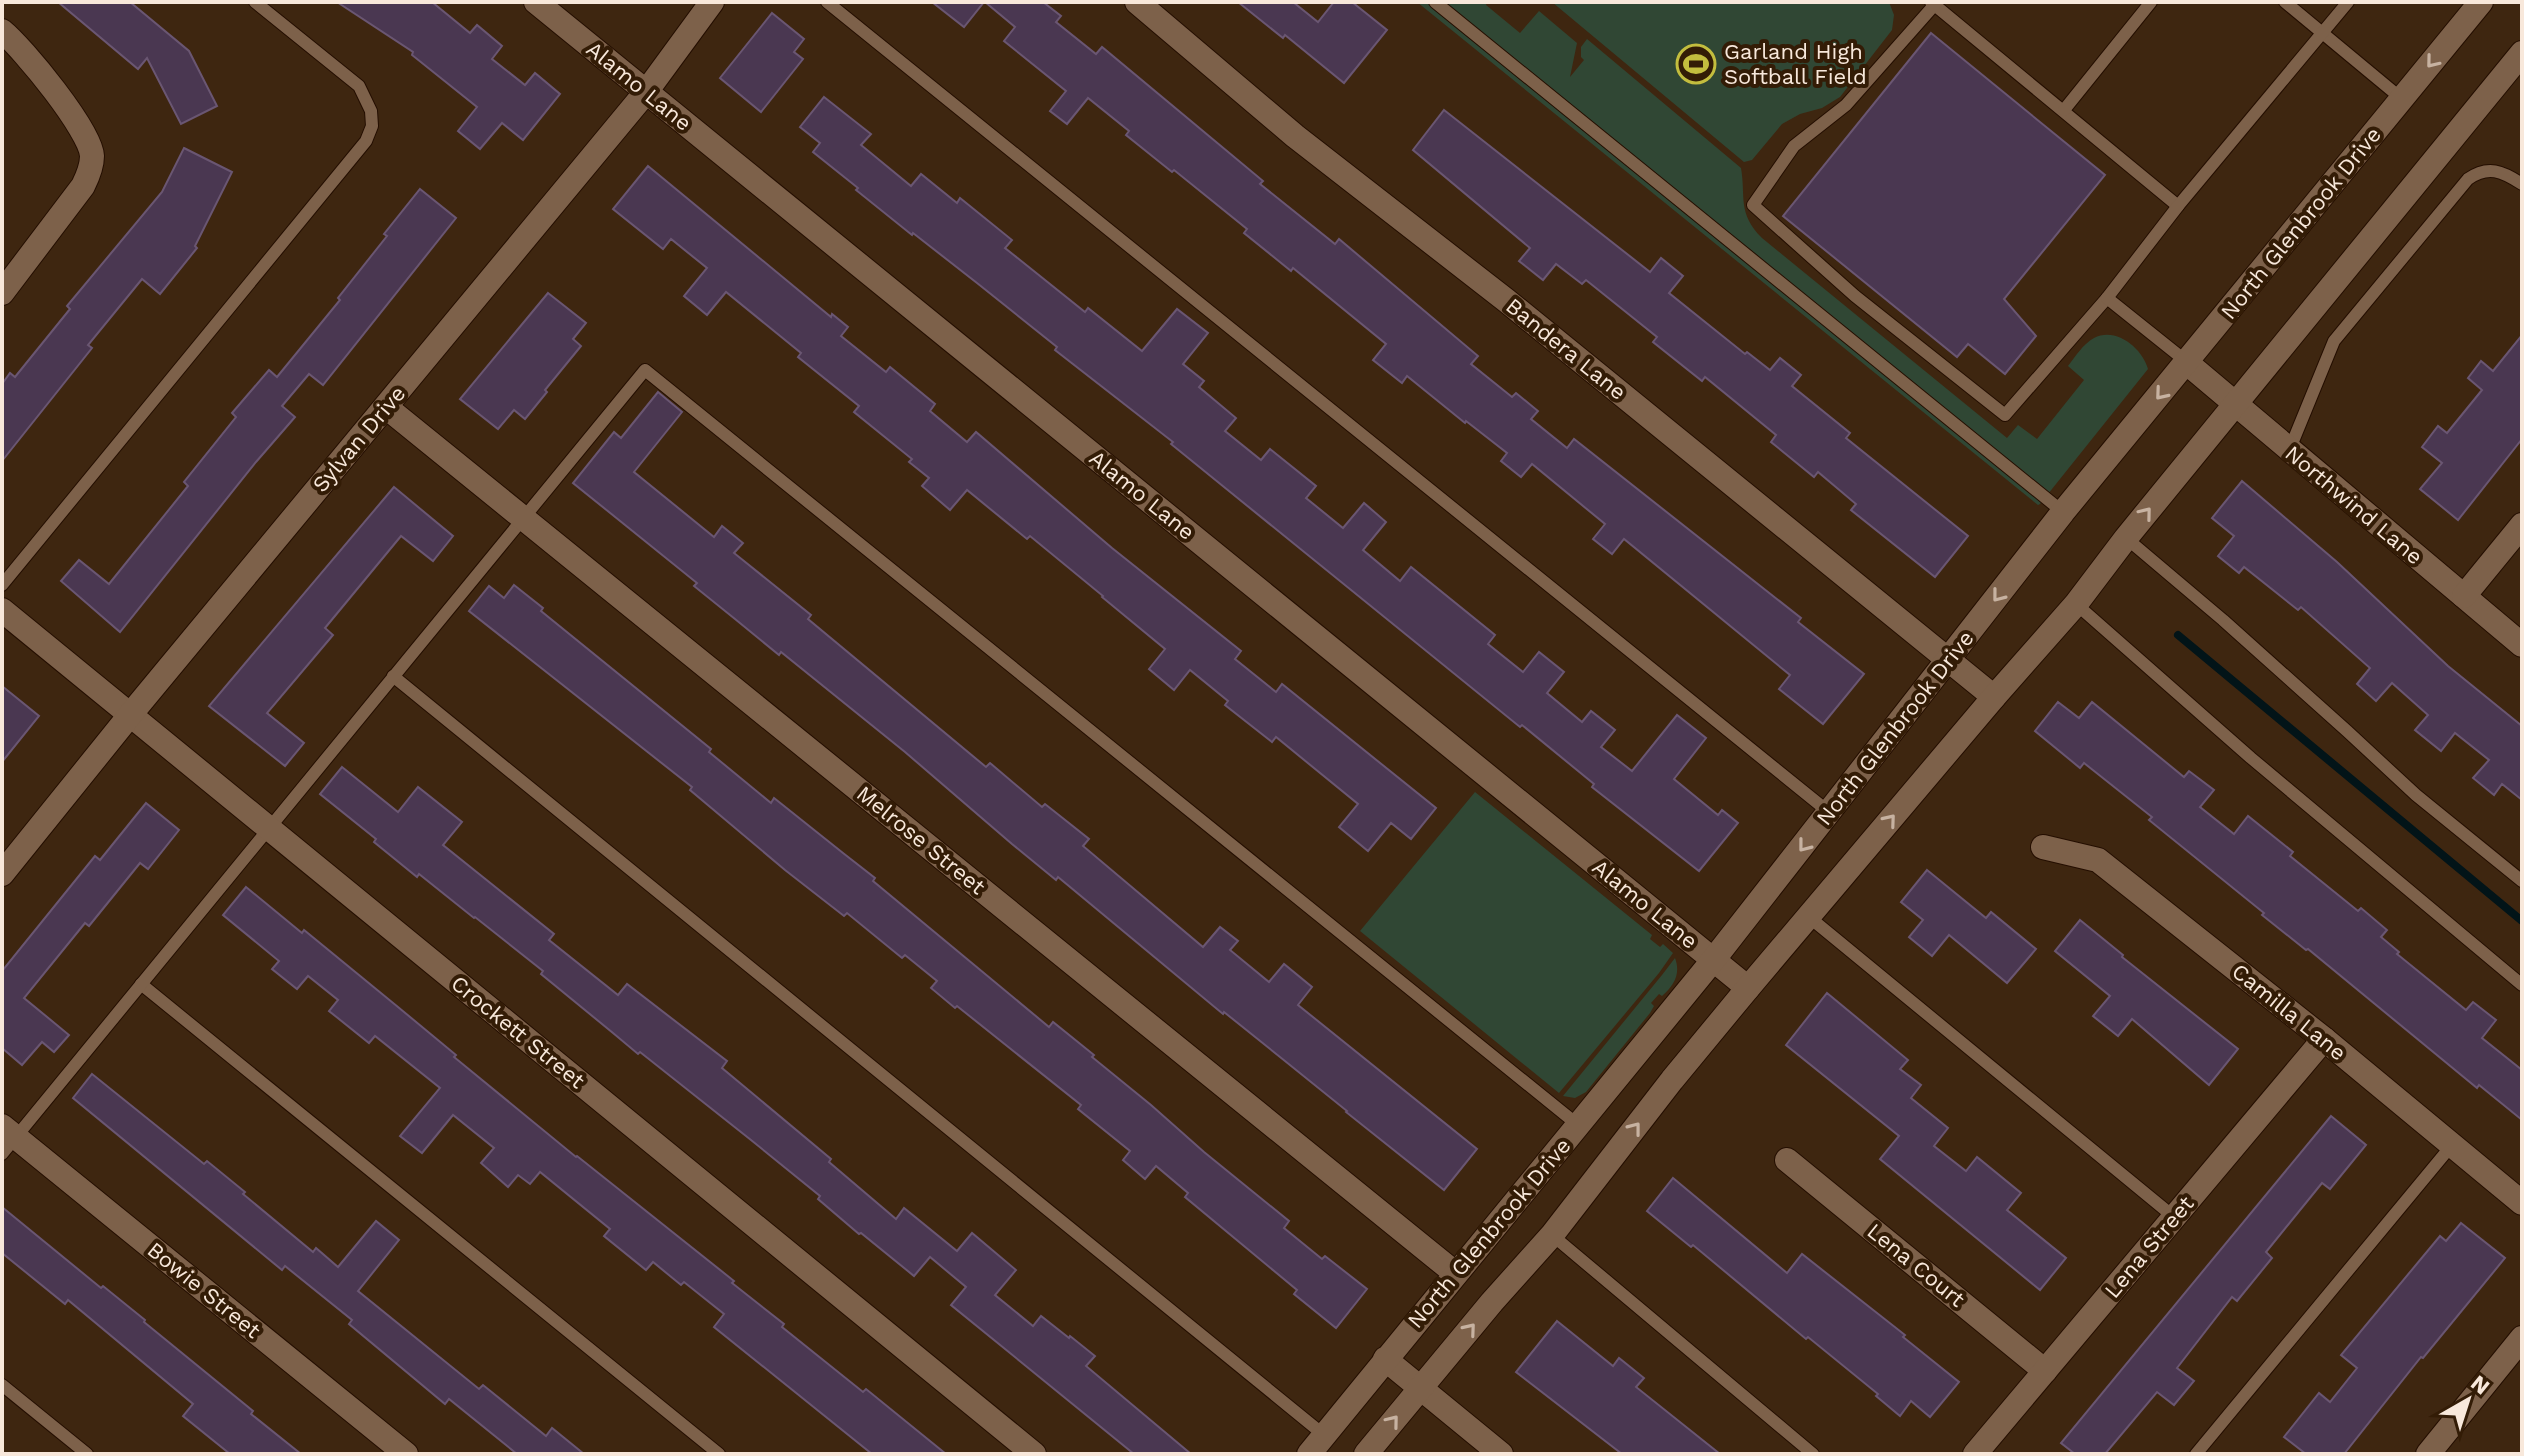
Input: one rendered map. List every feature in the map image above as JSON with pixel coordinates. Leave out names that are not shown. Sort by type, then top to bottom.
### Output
[{"type":"street","name":"Alamo Lane","points":[[536,2],[1748,988]]},
{"type":"street","name":"Sylvan Drive","points":[[2,874],[646,92],[712,2]]},
{"type":"street","name":"Bandera Lane","points":[[1137,2],[1295,136],[1507,301],[1994,697]]},
{"type":"street","name":"North Glenbrook Drive","points":[[1309,1454],[1714,959],[2063,512],[2481,2]]},
{"type":"street","points":[[2,31],[43,76],[89,144],[92,155],[90,171],[83,186],[2,293]]},
{"type":"street","points":[[1366,1454],[1552,1235],[1748,988],[2076,604],[2126,538],[2522,53]]},
{"type":"street","name":"Northwind Lane","points":[[2187,363],[2522,645]]},
{"type":"street","name":"Melrose Street","points":[[386,407],[1455,1273]]},
{"type":"street","points":[[2464,596],[2522,525]]},
{"type":"street","name":"Crockett Street","points":[[2,610],[1034,1454]]},
{"type":"street","name":"Camilla Lane","points":[[2043,847],[2098,860],[2324,1039],[2522,1203]]},
{"type":"street","name":"Lena Street","points":[[1975,1454],[2324,1039]]},
{"type":"street","name":"Bowie Street","points":[[7,1139],[406,1454]]},
{"type":"street","name":"Lena Court","points":[[1787,1160],[2045,1371]]},
{"type":"street","points":[[2428,1454],[2522,1338]]},
{"type":"street","points":[[1385,1359],[1501,1454]]},
{"type":"lane","points":[[2,585],[366,141],[372,126],[371,111],[359,86],[255,2]]},
{"type":"lane","points":[[827,2],[1830,813]]},
{"type":"lane","points":[[1435,2],[2063,512]]},
{"type":"lane","points":[[2064,110],[2151,2]]},
{"type":"lane","points":[[2285,2],[2402,99]]},
{"type":"lane","points":[[2178,206],[1934,3],[1846,105],[1794,146],[1753,205],[1855,296],[2005,415],[2107,298],[2178,206],[2348,2]]},
{"type":"lane","points":[[2289,451],[2334,341],[2468,179],[2480,171],[2491,170],[2508,174],[2522,184]]},
{"type":"lane","points":[[2107,298],[2187,363]]},
{"type":"lane","points":[[7,1139],[141,984],[645,370],[1578,1125]]},
{"type":"lane","points":[[2126,538],[2246,640],[2416,795],[2522,881]]},
{"type":"lane","points":[[2076,604],[2251,758],[2522,985]]},
{"type":"lane","points":[[393,676],[1324,1435]]},
{"type":"lane","points":[[1809,917],[2174,1217]]},
{"type":"lane","points":[[141,984],[719,1454]]},
{"type":"lane","points":[[2196,1454],[2452,1145]]},
{"type":"lane","points":[[1552,1235],[1813,1454]]},
{"type":"lane","points":[[2,1385],[87,1454]]},
{"type":"green space","points":[[1417,2],[1487,2],[1486,5],[1520,33],[1539,11],[1577,43],[1570,77],[1584,60],[1581,47],[1587,39],[1741,168],[1746,213],[1762,238],[2007,438],[2018,425],[2037,439],[2084,380],[2068,366],[2094,338],[2102,335],[2119,337],[2135,347],[2148,369],[2038,505]]},
{"type":"green space","points":[[1552,2],[1889,2],[1894,15],[1892,30],[1840,97],[1782,124],[1752,160],[1744,162]]},
{"type":"green space","points":[[1475,792],[1652,935],[1650,939],[1660,947],[1663,944],[1673,953],[1559,1093],[1360,931]]},
{"type":"green space","points":[[1675,958],[1677,974],[1673,983],[1651,1003],[1654,1006],[1650,1013],[1586,1092],[1575,1098],[1563,1096],[1662,975]]},
{"type":"building","points":[[58,2],[130,2],[189,51],[217,106],[181,124],[147,58],[138,69]]},
{"type":"building","points":[[337,2],[432,2],[470,33],[477,25],[502,46],[492,59],[525,85],[535,73],[560,94],[523,140],[502,123],[480,149],[458,131],[477,107],[412,55],[413,52]]},
{"type":"building","points":[[932,2],[984,2],[964,27]]},
{"type":"building","points":[[985,2],[1043,2],[1061,16],[1056,22],[1096,54],[1102,47],[1263,181],[1260,184],[1335,244],[1339,239],[1478,356],[1471,364],[1512,397],[1516,393],[1538,411],[1531,419],[1567,448],[1574,439],[1801,618],[1798,622],[1864,674],[1823,724],[1779,689],[1790,675],[1624,539],[1612,554],[1593,539],[1605,524],[1532,464],[1521,477],[1501,461],[1507,453],[1407,376],[1402,383],[1373,360],[1386,344],[1293,268],[1291,271],[1244,233],[1247,229],[1126,135],[1129,131],[1088,98],[1067,124],[1050,111],[1066,91],[1004,41],[1015,27]]},
{"type":"building","points":[[1238,2],[1293,2],[1318,22],[1334,2],[1352,2],[1387,30],[1344,83]]},
{"type":"building","points":[[772,13],[804,39],[794,52],[803,59],[761,112],[720,78]]},
{"type":"building","points":[[1931,33],[2105,175],[2004,299],[2036,336],[2005,374],[1968,344],[1957,357],[1783,216]]},
{"type":"building","points":[[824,97],[871,134],[861,145],[911,186],[921,174],[957,203],[960,198],[1012,240],[1005,248],[1085,312],[1088,308],[1142,351],[1177,309],[1208,333],[1183,364],[1204,381],[1199,387],[1236,418],[1225,431],[1261,460],[1270,449],[1316,486],[1306,498],[1343,528],[1364,503],[1386,522],[1363,550],[1400,581],[1411,567],[1495,635],[1488,644],[1523,672],[1539,652],[1564,672],[1547,693],[1582,722],[1591,711],[1615,730],[1601,747],[1632,771],[1677,715],[1706,738],[1674,779],[1718,815],[1722,810],[1738,823],[1699,871],[1171,444],[1173,442],[1055,350],[1057,347],[856,190],[858,188],[813,152],[820,143],[800,127]]},
{"type":"building","points":[[1444,110],[1650,272],[1661,258],[1683,276],[1669,293],[1745,354],[1747,352],[1770,370],[1780,358],[1801,375],[1792,386],[1850,433],[1846,438],[1968,536],[1935,577],[1851,510],[1856,504],[1818,472],[1814,477],[1771,442],[1776,435],[1705,377],[1702,381],[1653,342],[1657,337],[1586,280],[1582,284],[1556,264],[1543,280],[1519,261],[1530,248],[1413,150]]},
{"type":"building","points":[[184,148],[232,172],[195,246],[197,248],[160,294],[142,279],[88,345],[92,348],[2,461],[2,384],[10,373],[15,377],[70,309],[67,306],[162,192]]},
{"type":"building","points":[[648,166],[831,317],[832,314],[848,327],[841,336],[886,372],[890,367],[935,404],[930,411],[967,442],[976,432],[1112,548],[1241,651],[1235,659],[1276,692],[1282,684],[1436,808],[1411,839],[1391,823],[1368,851],[1339,827],[1358,804],[1276,737],[1272,742],[1225,705],[1228,701],[1190,670],[1174,690],[1149,669],[1165,649],[1030,536],[1027,539],[967,490],[950,510],[922,486],[929,478],[909,462],[912,459],[854,412],[859,406],[798,357],[801,353],[726,292],[707,315],[684,296],[707,268],[671,239],[663,249],[613,209]]},
{"type":"building","points":[[420,189],[456,218],[323,385],[309,374],[282,406],[295,417],[120,632],[61,581],[79,560],[109,584],[188,486],[184,482],[236,417],[232,413],[269,370],[277,377],[340,300],[338,298],[387,236],[384,234]]},
{"type":"building","points":[[548,293],[586,323],[573,339],[581,346],[525,419],[514,410],[498,429],[460,399]]},
{"type":"building","points":[[2522,335],[2522,439],[2458,520],[2420,489],[2442,463],[2422,447],[2438,426],[2447,433],[2482,390],[2468,378],[2481,361],[2493,371]]},
{"type":"building","points":[[658,392],[682,412],[634,472],[714,537],[722,526],[743,543],[734,553],[811,615],[808,619],[986,767],[990,763],[1042,807],[1045,804],[1089,839],[1083,846],[1203,947],[1220,927],[1238,941],[1230,950],[1269,982],[1284,964],[1312,987],[1298,1005],[1477,1149],[1444,1190],[1223,1014],[1058,877],[1056,880],[905,752],[781,652],[779,655],[694,586],[697,583],[573,483],[614,432],[621,438]]},
{"type":"building","points":[[2242,481],[2337,562],[2448,666],[2522,726],[2522,800],[2502,784],[2494,795],[2473,778],[2489,760],[2455,733],[2441,751],[2415,730],[2428,715],[2392,683],[2376,701],[2357,684],[2370,668],[2301,607],[2298,610],[2244,567],[2239,573],[2218,556],[2234,536],[2212,518]]},
{"type":"building","points":[[394,487],[453,536],[433,561],[401,536],[325,628],[333,635],[267,713],[304,743],[285,766],[209,706]]},
{"type":"building","points":[[514,585],[771,803],[774,798],[875,878],[873,881],[1049,1027],[1053,1022],[1094,1055],[1092,1057],[1289,1221],[1284,1228],[1322,1259],[1325,1256],[1367,1289],[1336,1328],[1294,1294],[1297,1290],[1185,1197],[1188,1193],[1156,1166],[1145,1179],[1123,1160],[1130,1151],[1078,1109],[1081,1105],[931,988],[937,981],[785,870],[690,790],[692,787],[469,611],[489,586],[504,598]]},
{"type":"building","points":[[2,686],[39,716],[2,762]]},
{"type":"building","points":[[2058,702],[2079,718],[2092,702],[2184,777],[2189,771],[2214,790],[2200,807],[2234,834],[2248,816],[2293,852],[2290,856],[2358,911],[2361,908],[2387,930],[2381,937],[2399,952],[2397,954],[2466,1010],[2473,1002],[2496,1020],[2482,1038],[2522,1070],[2522,1120],[2479,1085],[2477,1088],[2262,915],[2264,913],[2149,820],[2152,817],[2084,763],[2080,768],[2035,731]]},
{"type":"building","points":[[342,767],[398,812],[418,787],[462,822],[443,845],[554,934],[549,940],[618,995],[627,984],[727,1061],[722,1068],[831,1159],[829,1162],[896,1219],[904,1208],[957,1251],[972,1233],[1016,1270],[995,1295],[1033,1326],[1041,1316],[1095,1356],[1086,1366],[1191,1454],[1134,1454],[951,1305],[966,1287],[930,1257],[914,1276],[859,1234],[818,1199],[820,1196],[751,1140],[640,1052],[638,1054],[541,974],[543,971],[419,874],[417,877],[320,794]]},
{"type":"building","points":[[146,803],[179,830],[148,869],[140,863],[89,926],[85,923],[24,998],[69,1035],[54,1052],[42,1042],[22,1065],[2,1048],[2,971],[95,856],[100,860]]},
{"type":"building","points":[[1927,870],[1986,918],[1991,912],[2036,949],[2007,983],[1949,935],[1932,956],[1909,937],[1923,920],[1901,902]]},
{"type":"building","points":[[246,887],[302,933],[304,930],[576,1157],[734,1281],[732,1283],[784,1324],[782,1327],[863,1392],[866,1389],[946,1454],[872,1454],[714,1327],[724,1314],[653,1262],[646,1270],[604,1236],[610,1229],[540,1172],[530,1184],[518,1175],[508,1187],[481,1163],[494,1148],[453,1115],[422,1153],[400,1136],[440,1088],[375,1036],[369,1043],[329,1011],[338,1000],[308,976],[297,989],[272,969],[279,961],[223,915]]},
{"type":"building","points":[[2080,920],[2238,1049],[2209,1085],[2132,1019],[2118,1036],[2093,1016],[2110,996],[2055,951]]},
{"type":"building","points":[[1827,993],[1908,1060],[1900,1069],[1921,1085],[1911,1098],[1948,1128],[1934,1146],[1966,1171],[1977,1157],[2021,1193],[2007,1210],[2066,1258],[2040,1290],[1880,1159],[1899,1136],[1786,1045]]},
{"type":"building","points":[[92,1074],[204,1164],[207,1161],[313,1252],[316,1248],[338,1267],[376,1221],[399,1240],[358,1291],[479,1389],[483,1385],[546,1436],[552,1428],[584,1454],[517,1454],[449,1399],[445,1404],[349,1324],[352,1320],[285,1266],[282,1270],[73,1098]]},
{"type":"building","points":[[2331,1116],[2366,1145],[2330,1189],[2322,1183],[2266,1252],[2272,1258],[2237,1301],[2232,1297],[2177,1368],[2194,1381],[2174,1405],[2157,1392],[2105,1454],[2075,1454],[2061,1443]]},
{"type":"building","points":[[1673,1178],[1787,1273],[1802,1254],[1959,1382],[1930,1417],[1911,1401],[1900,1416],[1808,1337],[1806,1339],[1647,1211]]},
{"type":"building","points":[[2,1207],[145,1320],[301,1454],[230,1454],[183,1416],[193,1404],[68,1300],[65,1304],[2,1253]]},
{"type":"building","points":[[2461,1223],[2505,1258],[2344,1454],[2306,1454],[2284,1437],[2319,1393],[2330,1402],[2357,1368],[2341,1355],[2440,1236],[2446,1241]]},
{"type":"building","points":[[1557,1321],[1613,1366],[1619,1358],[1644,1378],[1636,1387],[1720,1454],[1622,1454],[1516,1372]]},
{"type":"waterway","points":[[2178,635],[2522,921]]},
{"type":"place","name":"Garland High Softball Field","points":[[1696,64]]}]
